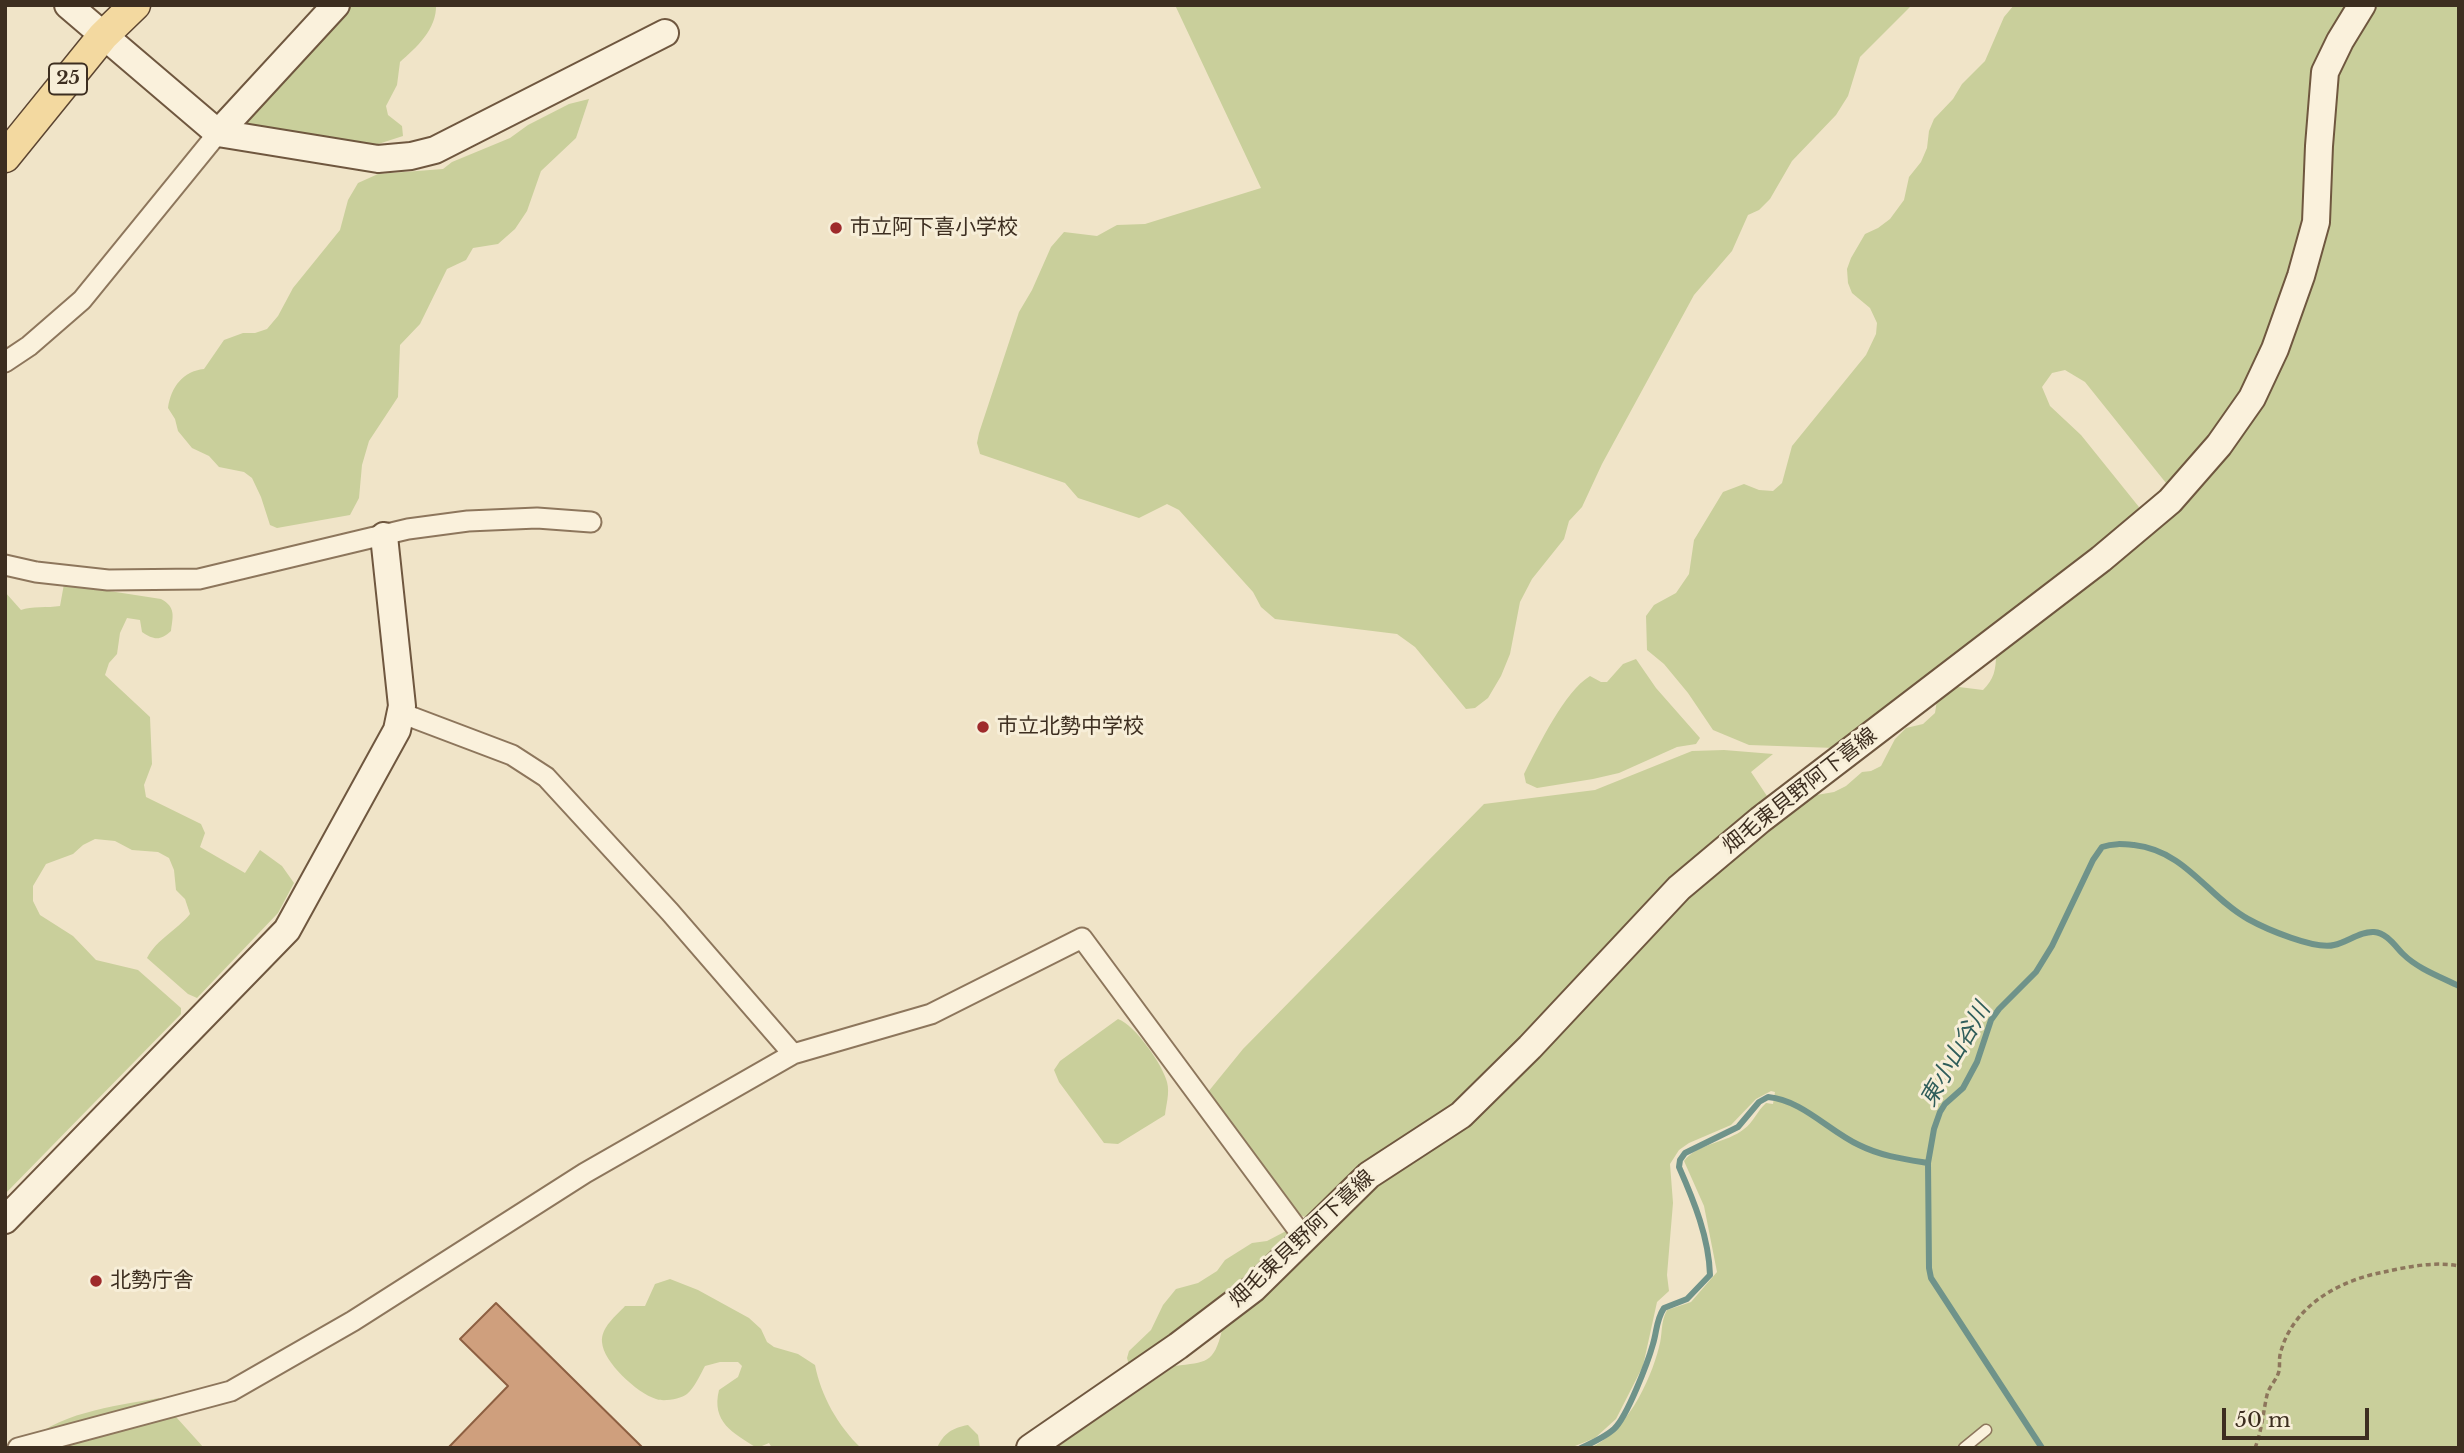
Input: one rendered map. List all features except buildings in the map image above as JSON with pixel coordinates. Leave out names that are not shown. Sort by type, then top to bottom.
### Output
[{"type":"main road","points":[[68,5],[218,134],[378,159],[411,156],[435,150],[665,33]]},
{"type":"main road","name":"25","points":[[5,157],[103,36],[135,5]]},
{"type":"main road","points":[[218,134],[335,5]]},
{"type":"main road","name":"畑毛東貝野阿下喜線","points":[[1030,1448],[1178,1346],[1242,1297],[1368,1175],[1461,1115],[1530,1047],[1679,888],[1760,820],[2101,559],[2170,501],[2219,445],[2252,398],[2275,349],[2301,276],[2316,222],[2325,72],[2362,5]]},
{"type":"main road","points":[[5,1220],[287,930],[397,730],[402,706],[384,536]]},
{"type":"street","points":[[5,362],[29,346],[82,300],[218,134]]},
{"type":"street","points":[[5,565],[36,572],[108,580],[199,579],[408,529],[468,521],[537,518],[591,522]]},
{"type":"street","points":[[401,713],[512,755],[546,778],[670,912],[793,1054]]},
{"type":"street","points":[[18,1448],[231,1391],[353,1321],[585,1173],[793,1054],[931,1014],[1082,938],[1304,1238]]},
{"type":"lane","points":[[1964,1448],[1986,1430]]},
{"type":"path","points":[[2255,1448],[2261,1434],[2267,1392],[2278,1372],[2286,1337],[2315,1300],[2366,1275],[2439,1264],[2459,1266]]},
{"type":"green space","points":[[349,5],[436,5],[429,30],[400,62],[397,85],[386,106],[388,115],[402,126],[403,136],[372,146],[243,130],[241,122]]},
{"type":"green space","points":[[1175,5],[1912,5],[1860,57],[1848,96],[1836,115],[1792,161],[1770,199],[1759,210],[1748,215],[1732,251],[1694,295],[1602,464],[1582,507],[1569,521],[1564,539],[1532,579],[1520,602],[1510,654],[1501,676],[1488,698],[1475,708],[1466,709],[1415,647],[1397,634],[1275,619],[1261,607],[1253,592],[1179,510],[1167,504],[1139,518],[1078,498],[1065,483],[980,454],[977,443],[979,433],[1019,312],[1051,247],[1064,232],[1097,236],[1117,225],[1145,224],[1261,188]]},
{"type":"green space","points":[[2014,5],[2353,5],[2295,261],[2250,382],[2207,443],[2170,488],[2085,382],[2065,370],[2052,373],[2042,387],[2050,406],[2081,435],[2139,507],[2133,518],[1835,748],[1749,745],[1713,730],[1688,693],[1664,664],[1647,650],[1646,616],[1654,605],[1676,593],[1689,574],[1694,540],[1723,492],[1744,484],[1759,490],[1773,491],[1782,483],[1792,446],[1866,355],[1876,334],[1877,323],[1870,308],[1852,293],[1848,283],[1847,269],[1851,258],[1865,234],[1890,219],[1904,200],[1909,177],[1921,162],[1927,148],[1934,119],[1985,61],[2004,17]]},
{"type":"green space","points":[[2378,5],[2459,5],[2459,1448],[1590,1448],[1603,1441],[1625,1419],[1642,1391],[1655,1361],[1667,1310],[1691,1302],[1717,1272],[1704,1206],[1684,1161],[1697,1150],[1737,1134],[1747,1126],[1766,1103],[1773,1104],[1775,1092],[1771,1091],[1756,1099],[1731,1125],[1679,1150],[1670,1164],[1673,1203],[1667,1275],[1669,1291],[1657,1302],[1643,1366],[1616,1419],[1595,1438],[1570,1448],[1056,1448],[1175,1366],[1201,1362],[1212,1355],[1222,1330],[1300,1259],[1339,1219],[1377,1187],[1430,1151],[1479,1112],[1683,901],[1805,797],[1834,792],[1862,772],[1881,766],[1895,739],[1906,728],[1923,724],[1935,713],[1937,700],[1948,690],[1959,687],[1983,690],[1994,674],[1996,654],[2179,510],[2225,459],[2257,412],[2284,363],[2300,322],[2317,260],[2336,91],[2342,63]]},
{"type":"green space","points":[[589,99],[576,138],[541,171],[527,211],[515,229],[498,244],[473,248],[466,260],[447,269],[420,324],[400,345],[398,397],[369,441],[362,465],[359,498],[350,515],[277,528],[270,525],[252,478],[244,472],[219,467],[209,456],[192,448],[178,431],[168,408],[179,381],[190,373],[204,369],[224,340],[267,329],[278,316],[293,288],[340,230],[348,200],[358,183],[378,174],[443,169],[452,162],[510,138],[528,125],[569,104]]},
{"type":"green space","points":[[64,584],[161,599],[169,605],[173,616],[171,631],[160,638],[142,632],[140,620],[127,618],[120,633],[117,654],[109,663],[105,675],[150,717],[152,764],[144,785],[146,797],[201,824],[205,833],[200,847],[245,873],[260,850],[282,866],[294,883],[278,913],[197,998],[188,994],[147,958],[156,945],[190,914],[185,899],[176,890],[174,870],[169,858],[158,852],[132,850],[115,841],[95,839],[73,854],[46,864],[33,886],[33,901],[40,915],[73,936],[96,960],[138,970],[181,1008],[181,1014],[5,1194],[5,592],[21,610],[60,606]]},
{"type":"green space","points":[[1636,659],[1656,688],[1700,738],[1696,744],[1677,747],[1619,773],[1593,779],[1537,788],[1526,783],[1524,774],[1553,720],[1571,694],[1590,676],[1607,682],[1623,664]]},
{"type":"green space","points":[[1724,750],[1773,754],[1751,772],[1769,799],[1727,830],[1670,882],[1534,1028],[1453,1108],[1310,1219],[1295,1213],[1210,1103],[1208,1092],[1243,1049],[1484,804],[1595,790],[1692,751]]},
{"type":"green space","points":[[1118,1019],[1132,1029],[1147,1046],[1160,1066],[1168,1090],[1165,1115],[1118,1144],[1104,1143],[1059,1082],[1054,1070],[1060,1061]]},
{"type":"green space","points":[[1288,1230],[1290,1235],[1277,1251],[1138,1362],[1129,1365],[1129,1351],[1151,1330],[1163,1305],[1176,1289],[1198,1283],[1217,1271],[1225,1260],[1252,1243],[1267,1241]]},
{"type":"green space","points":[[670,1279],[698,1290],[749,1318],[774,1347],[798,1354],[815,1365],[821,1388],[832,1410],[861,1448],[772,1448],[769,1443],[757,1448],[740,1437],[721,1418],[717,1401],[719,1390],[738,1377],[742,1366],[738,1362],[720,1362],[705,1366],[690,1391],[672,1400],[648,1396],[631,1384],[608,1358],[602,1342],[604,1331],[625,1306],[645,1306],[655,1284]]},
{"type":"green space","points":[[159,1398],[204,1448],[21,1448],[51,1426],[68,1419],[104,1408]]},
{"type":"green space","points":[[968,1425],[978,1435],[980,1448],[937,1448],[949,1432]]},
{"type":"waterway","name":"東小山谷川","points":[[1581,1448],[1614,1429],[1625,1413],[1647,1363],[1661,1312],[1664,1308],[1687,1299],[1710,1275],[1704,1234],[1679,1167],[1685,1153],[1738,1127],[1759,1102],[1768,1097],[1780,1099],[1804,1110],[1867,1149],[1892,1157],[1928,1163],[1940,1112],[1963,1088],[1977,1062],[1991,1020],[2036,972],[2052,946],[2093,860],[2102,847],[2114,844],[2134,845],[2168,856],[2248,919],[2303,942],[2326,946],[2364,933],[2379,933],[2416,964],[2459,986]]},
{"type":"waterway","points":[[1928,1163],[1931,1278],[2042,1448]]},
{"type":"place","name":"市立阿下喜小学校","points":[[836,228]]},
{"type":"place","name":"市立北勢中学校","points":[[983,727]]},
{"type":"place","name":"北勢庁舎","points":[[96,1281]]}]
